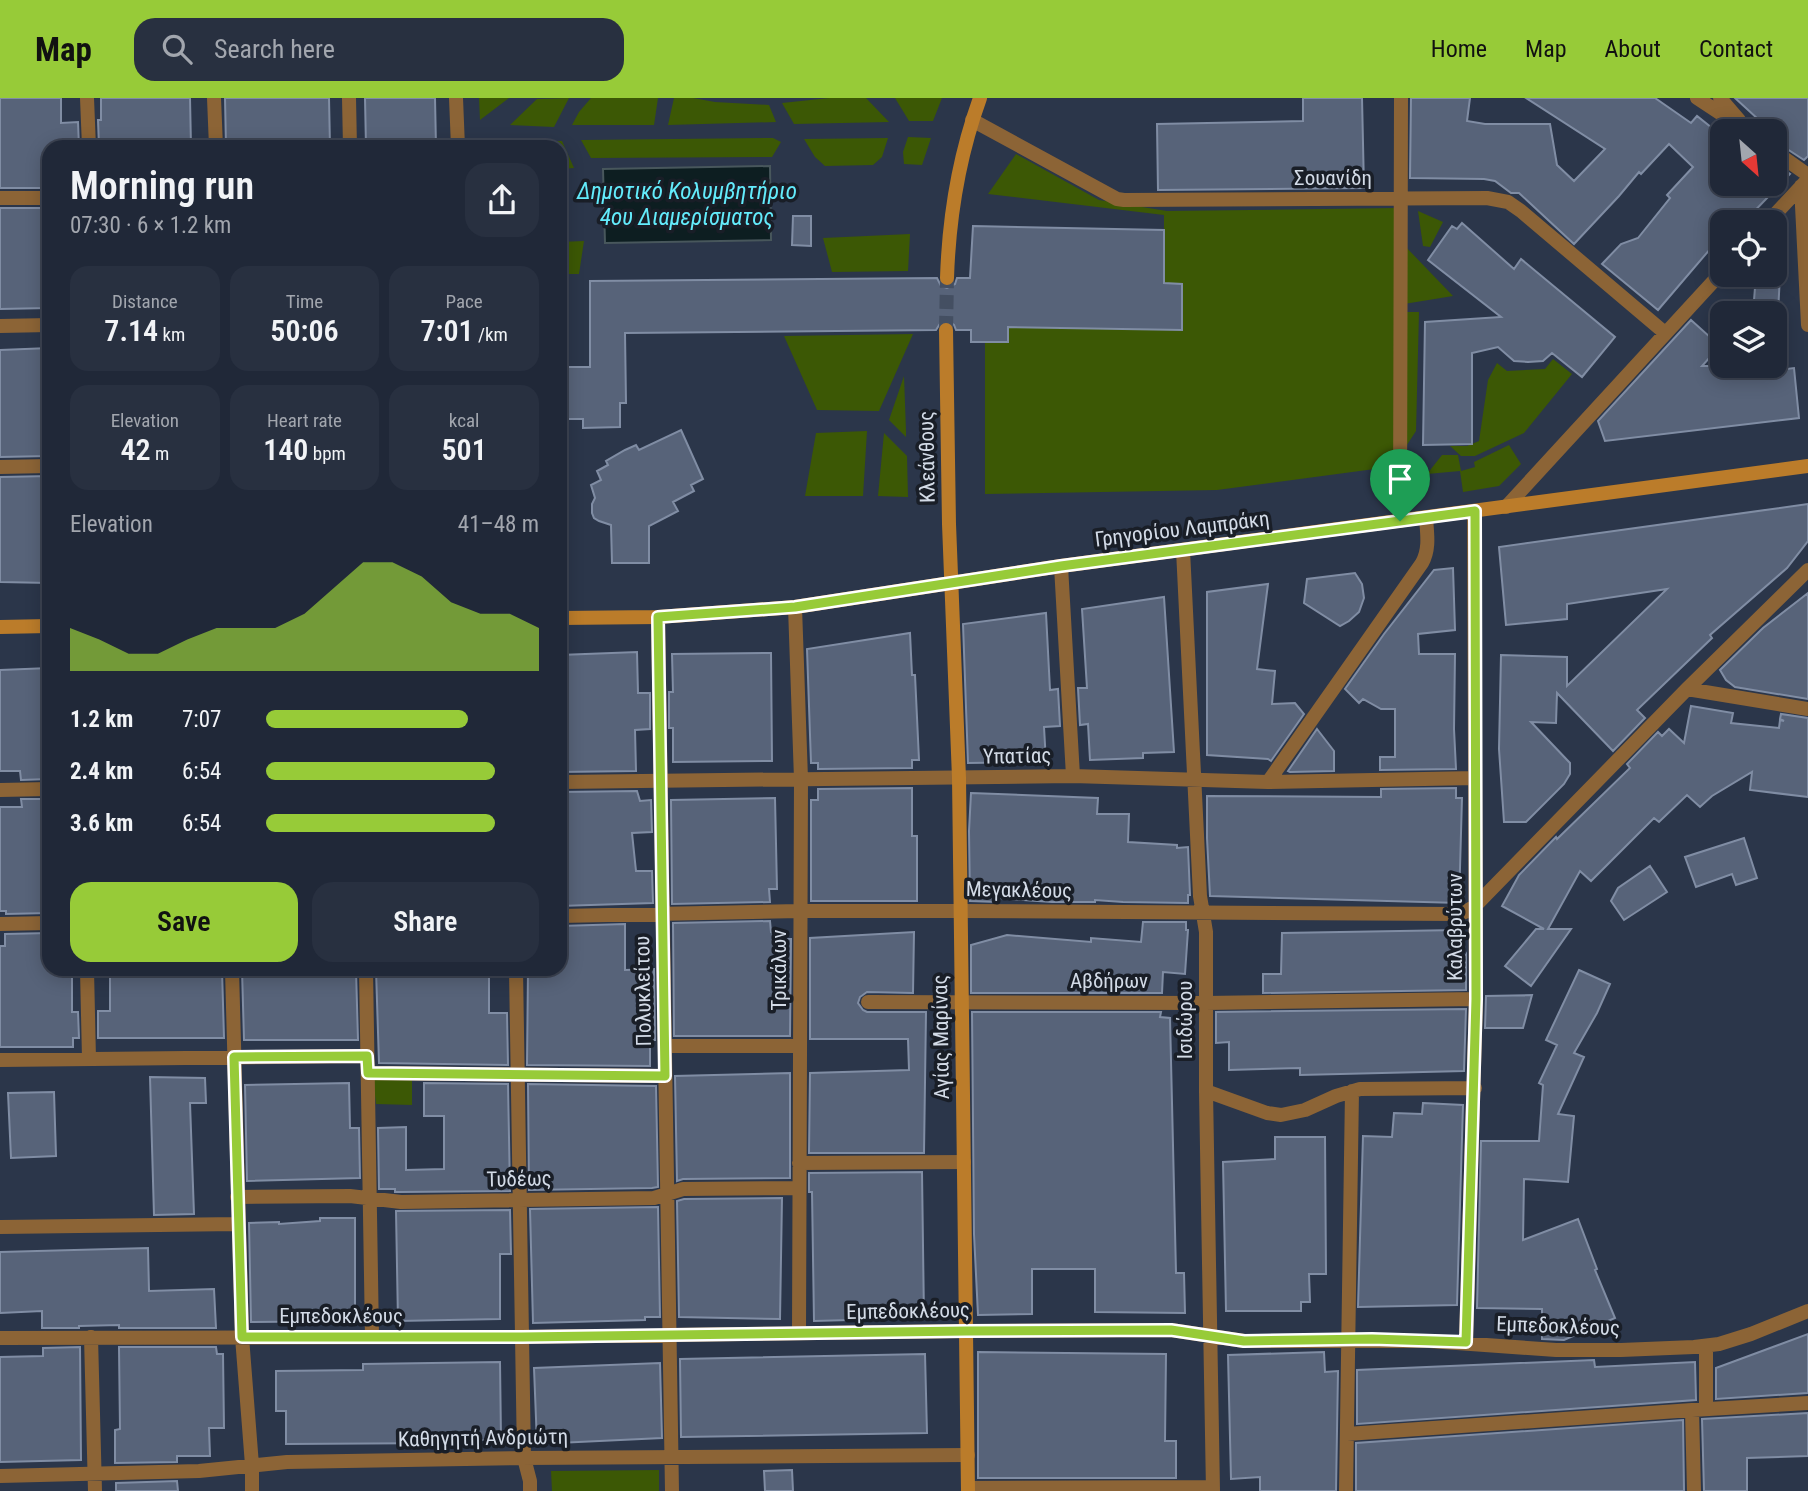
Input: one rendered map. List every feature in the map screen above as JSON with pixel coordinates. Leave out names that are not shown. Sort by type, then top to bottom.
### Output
[{"type":"main road","points":[[947,278],[958,174],[980,98]]},
{"type":"main road","name":"Κλεάνθους","points":[[946,330],[951,583]]},
{"type":"main road","name":"Γρηγορίου Λαμπράκη","points":[[567,618],[658,617],[795,607],[1061,566],[1808,466]]},
{"type":"main road","name":"Αγίας Μαρίνας","points":[[951,583],[959,778],[968,1490]]},
{"type":"main road","points":[[0,627],[42,626]]},
{"type":"street","points":[[87,98],[89,140]]},
{"type":"street","points":[[214,98],[216,140]]},
{"type":"street","points":[[349,98],[350,140]]},
{"type":"street","points":[[456,98],[458,140]]},
{"type":"street","points":[[1400,521],[1401,98]]},
{"type":"street","points":[[1697,98],[1729,119]]},
{"type":"street","points":[[1720,98],[1738,119]]},
{"type":"street","name":"Σουανίδη","points":[[972,120],[1116,199],[1487,198],[1508,202],[1665,333]]},
{"type":"street","points":[[1787,163],[1806,180],[1808,325]]},
{"type":"street","points":[[1779,210],[1806,180]]},
{"type":"street","points":[[0,198],[42,198]]},
{"type":"street","points":[[1506,507],[1710,285]]},
{"type":"street","points":[[0,326],[42,325]]},
{"type":"street","points":[[0,467],[42,466]]},
{"type":"street","name":"Καλαβρύτων","points":[[1466,1342],[1476,999],[1475,511]]},
{"type":"street","points":[[1268,782],[1422,563],[1427,545],[1426,518]]},
{"type":"street","name":"Ισιδώρου","points":[[1183,550],[1200,896],[1206,932],[1213,1489]]},
{"type":"street","points":[[1061,566],[1073,776]]},
{"type":"street","points":[[1475,906],[1687,689],[1808,570]]},
{"type":"street","name":"Τρικάλων","points":[[795,607],[801,779],[799,1333]]},
{"type":"street","name":"Πολυκλείτου","points":[[658,617],[672,1491]]},
{"type":"street","points":[[1687,689],[1808,709]]},
{"type":"street","name":"Υπατίας","points":[[567,782],[1073,776],[1268,782],[1475,778]]},
{"type":"street","points":[[0,790],[42,789]]},
{"type":"street","name":"Μεγακλέους","points":[[567,916],[800,911],[1454,914],[1475,906]]},
{"type":"street","points":[[0,924],[42,923]]},
{"type":"street","points":[[87,976],[89,1059]]},
{"type":"street","points":[[232,976],[242,1337],[252,1491]]},
{"type":"street","points":[[366,976],[372,1337]]},
{"type":"street","points":[[516,976],[524,1458],[530,1491]]},
{"type":"street","name":"Αβδήρων","points":[[868,1002],[1206,1003],[1476,999]]},
{"type":"street","points":[[665,1046],[800,1046]]},
{"type":"street","points":[[0,1060],[367,1056]]},
{"type":"street","points":[[368,1073],[665,1076]]},
{"type":"street","points":[[1206,1091],[1267,1113],[1281,1115],[1305,1110],[1352,1091],[1378,1088],[1475,1088]]},
{"type":"street","points":[[1346,1491],[1352,1091]]},
{"type":"street","points":[[800,1163],[964,1162]]},
{"type":"street","name":"Τυδέως","points":[[237,1197],[350,1196],[401,1202],[654,1198],[683,1189],[799,1188]]},
{"type":"street","points":[[0,1227],[238,1224]]},
{"type":"street","name":"Εμπεδοκλέους","points":[[0,1338],[522,1337],[1171,1330],[1244,1341],[1466,1342],[1556,1350],[1674,1349],[1726,1342],[1808,1311]]},
{"type":"street","points":[[90,1337],[95,1491]]},
{"type":"street","points":[[1694,1491],[1706,1346]]},
{"type":"street","points":[[1347,1434],[1808,1403]]},
{"type":"street","name":"Καθηγητή Ανδριώτη","points":[[0,1476],[199,1471],[287,1462],[968,1455]]},
{"type":"street","points":[[968,1490],[1213,1489]]},
{"type":"green space","points":[[479,98],[509,98],[480,120]]},
{"type":"green space","points":[[569,98],[554,127],[510,125],[537,99]]},
{"type":"green space","points":[[591,98],[658,98],[654,125],[572,125]]},
{"type":"green space","points":[[674,98],[769,105],[776,122],[668,125]]},
{"type":"green space","points":[[829,98],[866,98],[889,122],[794,124],[782,103]]},
{"type":"green space","points":[[895,98],[942,98],[933,121],[909,121]]},
{"type":"green space","points":[[908,137],[931,138],[922,165],[904,164],[903,152]]},
{"type":"green space","points":[[773,138],[781,142],[772,157],[591,158],[581,140]]},
{"type":"green space","points":[[888,138],[882,157],[873,165],[825,166],[815,157],[804,139]]},
{"type":"green space","points":[[567,152],[574,168],[567,168]]},
{"type":"green space","points":[[1016,154],[1099,200],[1167,211],[1397,208],[1397,466],[1217,490],[985,494],[985,342],[1007,342],[1008,327],[1182,330],[1182,284],[1164,283],[1164,215],[988,194]]},
{"type":"green space","points":[[1418,211],[1443,222],[1430,247],[1423,246]]},
{"type":"green space","points":[[910,234],[908,271],[832,272],[823,238]]},
{"type":"green space","points":[[584,241],[579,274],[567,274],[567,242]]},
{"type":"green space","points":[[1403,244],[1453,296],[1404,304]]},
{"type":"green space","points":[[1403,312],[1419,312],[1416,431],[1403,451]]},
{"type":"green space","points":[[913,334],[879,411],[817,410],[784,336]]},
{"type":"green space","points":[[1553,359],[1572,374],[1524,433],[1475,456],[1461,456],[1450,446],[1467,446],[1479,441],[1488,380],[1497,363],[1507,371],[1545,369]]},
{"type":"green space","points":[[904,376],[906,431],[906,437],[889,420]]},
{"type":"green space","points":[[867,431],[863,496],[805,496],[816,433]]},
{"type":"green space","points":[[884,433],[907,456],[908,497],[878,496]]},
{"type":"green space","points":[[1509,445],[1521,464],[1499,486],[1463,492],[1460,471],[1427,474],[1442,455],[1458,455],[1461,471],[1475,467],[1474,462]]},
{"type":"green space","points":[[373,1078],[412,1080],[412,1105],[376,1104]]},
{"type":"green space","points":[[659,1470],[659,1491],[552,1491],[551,1471]]},
{"type":"water","name":"Δημοτικό Κολυμβητήριο 4ου Διαμερίσματος","points":[[770,166],[771,240],[605,243],[603,169]]},
{"type":"building","points":[[0,98],[61,98],[61,123],[78,122],[79,140],[42,140],[42,188],[0,188]]},
{"type":"building","points":[[101,98],[190,98],[191,140],[99,140],[98,120],[101,120]]},
{"type":"building","points":[[225,98],[329,98],[330,140],[226,140]]},
{"type":"building","points":[[365,98],[435,98],[436,140],[366,140]]},
{"type":"building","points":[[1303,98],[1362,98],[1364,188],[1158,190],[1157,124],[1303,121]]},
{"type":"building","points":[[1411,98],[1470,98],[1467,121],[1485,124],[1550,124],[1557,165],[1574,181],[1605,149],[1526,98],[1655,98],[1691,123],[1697,116],[1710,126],[1710,196],[1769,196],[1756,210],[1710,210],[1710,249],[1658,310],[1602,264],[1621,244],[1638,238],[1670,198],[1667,195],[1693,167],[1669,144],[1641,174],[1639,172],[1574,244],[1519,193],[1511,193],[1495,181],[1410,178]]},
{"type":"building","points":[[1735,98],[1808,98],[1808,156],[1804,160],[1787,149],[1787,119],[1758,119]]},
{"type":"building","points":[[0,208],[42,208],[42,308],[0,309]]},
{"type":"building","points":[[793,216],[811,216],[811,246],[792,245]]},
{"type":"building","points":[[1462,223],[1514,269],[1521,259],[1615,337],[1582,377],[1552,353],[1543,361],[1528,362],[1514,361],[1498,347],[1472,353],[1472,444],[1423,445],[1425,322],[1501,317],[1428,260],[1452,226],[1457,229]]},
{"type":"building","points":[[973,226],[1164,230],[1164,283],[1182,284],[1182,330],[1008,327],[1008,342],[971,342],[971,330],[956,330],[947,320],[941,322],[936,330],[625,333],[626,403],[620,403],[620,427],[583,428],[583,419],[567,419],[567,367],[590,367],[590,281],[937,278],[941,286],[947,288],[955,284],[957,278],[970,278]]},
{"type":"building","points":[[1755,287],[1779,287],[1779,301],[1754,301]]},
{"type":"building","points":[[1691,320],[1710,337],[1710,357],[1702,366],[1710,366],[1710,378],[1787,378],[1787,369],[1794,368],[1799,418],[1605,441],[1598,421]]},
{"type":"building","points":[[42,348],[42,456],[0,457],[0,350]]},
{"type":"building","points":[[681,430],[703,479],[691,485],[694,491],[673,502],[678,511],[649,526],[649,563],[612,563],[611,525],[594,518],[592,513],[595,498],[591,485],[601,480],[597,471],[608,465],[606,461],[625,450],[636,445],[639,450]]},
{"type":"building","points":[[42,476],[42,583],[0,582],[0,477]]},
{"type":"building","points":[[1808,504],[1808,541],[1787,568],[1710,635],[1712,638],[1637,710],[1645,718],[1613,751],[1557,693],[1556,723],[1531,722],[1570,763],[1570,774],[1564,784],[1526,822],[1504,822],[1499,749],[1501,655],[1567,657],[1567,686],[1667,589],[1567,604],[1567,619],[1506,625],[1499,547]]},
{"type":"building","points":[[1453,568],[1455,630],[1418,634],[1419,654],[1455,654],[1456,769],[1380,770],[1380,757],[1395,757],[1395,709],[1381,709],[1363,699],[1359,703],[1345,689],[1434,570]]},
{"type":"building","points":[[1355,573],[1362,584],[1364,598],[1359,612],[1349,621],[1340,626],[1304,603],[1307,579]]},
{"type":"building","points":[[1268,584],[1257,669],[1275,671],[1272,704],[1295,703],[1304,714],[1271,761],[1207,755],[1207,592]]},
{"type":"building","points":[[1808,593],[1808,699],[1735,687],[1726,680],[1720,670],[1763,628]]},
{"type":"building","points":[[1164,597],[1174,752],[1143,753],[1143,758],[1090,760],[1088,724],[1080,725],[1078,688],[1087,688],[1082,609]]},
{"type":"building","points":[[1046,613],[1050,690],[1058,689],[1060,726],[1044,727],[1046,762],[968,763],[963,624]]},
{"type":"building","points":[[910,633],[919,760],[912,760],[912,768],[818,769],[818,763],[811,763],[807,649]]},
{"type":"building","points":[[637,652],[638,693],[650,693],[650,729],[635,730],[636,771],[567,772],[567,655]]},
{"type":"building","points":[[771,653],[772,761],[673,762],[673,728],[669,728],[669,692],[673,692],[672,654]]},
{"type":"building","points":[[42,668],[42,779],[21,780],[20,771],[0,771],[0,670]]},
{"type":"building","points":[[1691,706],[1733,713],[1731,723],[1779,728],[1780,720],[1784,721],[1780,719],[1781,714],[1808,718],[1808,797],[1750,790],[1752,772],[1712,796],[1700,807],[1687,795],[1659,822],[1654,818],[1591,881],[1580,871],[1548,929],[1571,929],[1531,986],[1505,966],[1536,929],[1544,929],[1502,906],[1519,875],[1630,768],[1627,764],[1658,732],[1662,736],[1669,729],[1684,743]]},
{"type":"building","points":[[1317,729],[1334,751],[1334,771],[1288,771]]},
{"type":"building","points":[[912,788],[912,836],[917,836],[917,901],[811,901],[811,800],[818,800],[818,789]]},
{"type":"building","points":[[1456,788],[1456,798],[1462,798],[1459,903],[1210,896],[1207,796],[1381,797],[1381,789]]},
{"type":"building","points":[[637,791],[640,801],[651,800],[652,832],[632,833],[636,871],[652,871],[653,903],[567,906],[567,792]]},
{"type":"building","points":[[971,793],[1098,798],[1097,814],[1129,814],[1128,842],[1188,847],[1188,903],[1095,900],[1052,902],[997,898],[997,902],[970,901]]},
{"type":"building","points":[[775,798],[777,889],[769,889],[770,902],[672,904],[671,800]]},
{"type":"building","points":[[21,799],[42,799],[42,913],[6,914],[6,911],[0,911],[0,807],[22,807]]},
{"type":"building","points":[[1744,838],[1757,878],[1736,885],[1732,874],[1696,887],[1685,857]]},
{"type":"building","points":[[1650,866],[1667,892],[1624,920],[1611,901],[1618,888]]},
{"type":"building","points":[[770,921],[771,932],[784,931],[784,939],[791,939],[790,1036],[674,1036],[673,923]]},
{"type":"building","points":[[1143,922],[1186,922],[1188,930],[1185,974],[1163,972],[1162,993],[971,993],[971,945],[1007,935],[1091,942],[1091,938],[1141,942]]},
{"type":"building","points":[[625,924],[625,970],[654,969],[655,1040],[650,1040],[650,1066],[527,1065],[528,976],[567,976],[567,926]]},
{"type":"building","points":[[1458,930],[1457,971],[1466,955],[1466,990],[1263,993],[1263,974],[1281,974],[1282,933]]},
{"type":"building","points":[[914,932],[913,993],[867,992],[860,997],[858,1003],[867,1012],[926,1012],[924,1153],[809,1153],[810,1073],[909,1070],[908,1039],[810,1039],[810,938]]},
{"type":"building","points":[[42,933],[42,976],[72,976],[72,1012],[78,1012],[79,1038],[73,1038],[73,1047],[0,1047],[0,946],[5,946],[5,934]]},
{"type":"building","points":[[1579,970],[1610,984],[1574,1053],[1584,1057],[1558,1114],[1574,1116],[1568,1182],[1524,1179],[1523,1240],[1578,1219],[1615,1318],[1564,1340],[1542,1339],[1542,1309],[1477,1308],[1481,1141],[1539,1141],[1543,1085],[1539,1083],[1557,1045],[1546,1040]]},
{"type":"building","points":[[110,976],[222,976],[224,1038],[98,1038],[98,1011],[110,1011]]},
{"type":"building","points":[[242,976],[356,976],[358,1040],[244,1040]]},
{"type":"building","points":[[376,976],[489,976],[489,1013],[507,1013],[508,1065],[379,1063]]},
{"type":"building","points":[[1532,995],[1523,1028],[1485,1028],[1486,996]]},
{"type":"building","points":[[1466,1009],[1464,1071],[1300,1075],[1300,1068],[1229,1070],[1229,1042],[1216,1043],[1216,1012]]},
{"type":"building","points":[[972,1012],[1161,1012],[1160,1017],[1170,1018],[1176,1273],[1184,1273],[1185,1313],[1095,1312],[1095,1269],[1032,1269],[1032,1314],[978,1315],[974,1234]]},
{"type":"building","points":[[790,1073],[790,1178],[677,1181],[675,1076]]},
{"type":"building","points":[[150,1077],[205,1078],[206,1103],[190,1103],[194,1214],[154,1215]]},
{"type":"building","points":[[349,1083],[350,1128],[359,1128],[360,1178],[247,1181],[245,1085]]},
{"type":"building","points":[[424,1083],[508,1084],[510,1191],[395,1192],[395,1189],[379,1189],[378,1128],[406,1127],[406,1170],[444,1169],[444,1116],[424,1116]]},
{"type":"building","points":[[528,1084],[656,1086],[658,1187],[529,1190]]},
{"type":"building","points":[[54,1092],[56,1156],[11,1158],[8,1093]]},
{"type":"building","points":[[1423,1103],[1463,1105],[1457,1305],[1358,1307],[1363,1136],[1392,1137],[1394,1113],[1422,1114]]},
{"type":"building","points":[[1275,1137],[1325,1137],[1326,1274],[1309,1274],[1310,1302],[1301,1302],[1301,1311],[1226,1311],[1223,1162],[1275,1159]]},
{"type":"building","points":[[922,1172],[924,1318],[814,1321],[812,1192],[809,1192],[809,1173]]},
{"type":"building","points":[[782,1198],[780,1319],[679,1317],[677,1201]]},
{"type":"building","points":[[658,1207],[660,1317],[645,1317],[645,1320],[533,1323],[530,1209]]},
{"type":"building","points":[[510,1210],[511,1254],[500,1254],[500,1319],[398,1321],[396,1211]]},
{"type":"building","points":[[320,1218],[355,1218],[355,1321],[251,1322],[249,1223],[279,1224],[320,1221]]},
{"type":"building","points":[[148,1248],[149,1291],[214,1289],[216,1328],[119,1328],[119,1325],[42,1328],[42,1311],[0,1313],[0,1252]]},
{"type":"building","points":[[1808,1334],[1808,1393],[1716,1399],[1716,1368]]},
{"type":"building","points":[[80,1347],[81,1460],[0,1462],[0,1357],[43,1356],[43,1348]]},
{"type":"building","points":[[119,1347],[216,1347],[217,1354],[223,1354],[224,1428],[209,1428],[210,1456],[177,1456],[177,1462],[115,1463],[115,1430],[120,1429]]},
{"type":"building","points":[[978,1352],[1166,1354],[1165,1441],[1176,1441],[1176,1478],[978,1478]]},
{"type":"building","points":[[1324,1352],[1325,1372],[1338,1371],[1336,1491],[1260,1491],[1260,1477],[1231,1479],[1228,1355]]},
{"type":"building","points":[[925,1354],[927,1433],[681,1437],[680,1359]]},
{"type":"building","points":[[1594,1360],[1595,1367],[1695,1362],[1696,1400],[1357,1424],[1357,1370]]},
{"type":"building","points":[[500,1362],[501,1440],[286,1444],[286,1411],[276,1411],[276,1371],[363,1370],[363,1364]]},
{"type":"building","points":[[660,1363],[662,1438],[537,1444],[534,1368]]},
{"type":"building","points":[[1808,1413],[1808,1456],[1747,1458],[1747,1491],[1704,1491],[1702,1419]]},
{"type":"building","points":[[1683,1420],[1684,1491],[1356,1491],[1356,1443]]},
{"type":"building","points":[[792,1470],[793,1491],[765,1491],[764,1471]]},
{"type":"building","points":[[177,1481],[178,1491],[116,1491],[116,1483]]},
{"type":"tunnel","points":[[946,330],[947,278]]},
{"type":"route","points":[[1475,511],[1476,999],[1466,1342],[1372,1339],[1244,1341],[1171,1330],[522,1337],[242,1337],[234,1057],[367,1056],[368,1073],[665,1076],[658,617],[795,607],[1061,566],[1400,521],[1475,511]]}]
